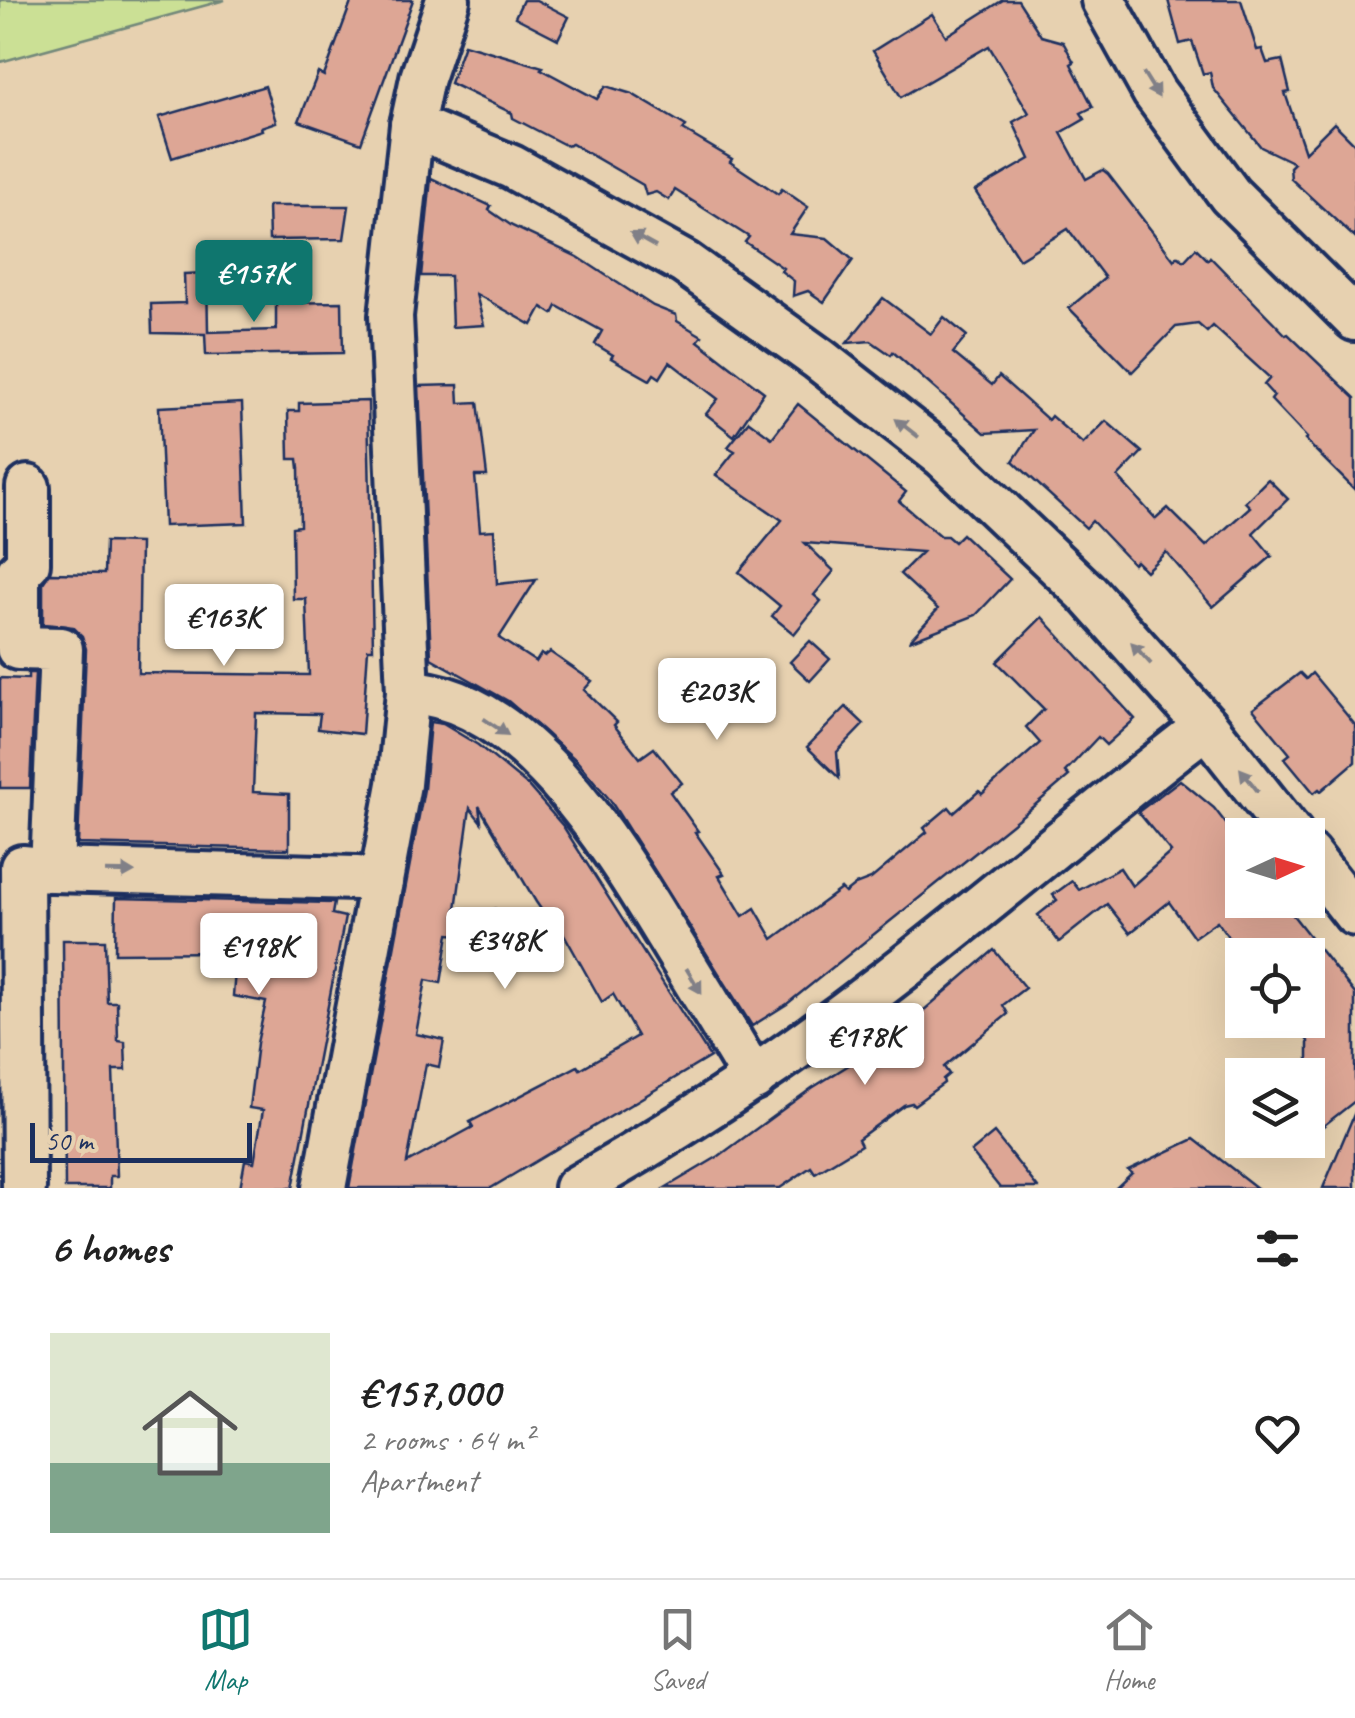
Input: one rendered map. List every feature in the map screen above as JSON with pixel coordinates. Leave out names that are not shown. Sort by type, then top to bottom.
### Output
[{"type":"street","points":[[324,1188],[399,784],[408,692],[391,316],[412,125],[422,78],[448,0]]},
{"type":"street","points":[[1103,0],[1154,92],[1230,195],[1355,319]]},
{"type":"street","points":[[412,125],[512,168],[685,263],[819,359],[943,456],[1075,581],[1206,726],[1279,818]]},
{"type":"street","points":[[24,1188],[37,868],[46,737],[61,649],[18,648],[18,573],[28,563],[28,487]]},
{"type":"street","points":[[408,692],[426,692],[458,701],[508,734],[547,767],[593,818],[754,1079]]},
{"type":"street","points":[[576,1188],[654,1144],[754,1079],[891,978],[1206,726]]},
{"type":"street","points":[[37,868],[357,878],[381,882]]},
{"type":"street","points":[[1325,876],[1355,914]]},
{"type":"green space","points":[[0,0],[225,0],[0,62]]},
{"type":"building","points":[[352,0],[413,0],[361,143],[299,121],[318,73],[324,76]]},
{"type":"building","points":[[523,0],[536,0],[569,17],[558,39],[515,17]]},
{"type":"building","points":[[1003,0],[1018,0],[1041,36],[1063,42],[1074,62],[1071,64],[1093,107],[1081,113],[1085,119],[1061,133],[1086,179],[1103,170],[1108,174],[1174,260],[1178,256],[1184,261],[1196,248],[1208,260],[1210,257],[1355,398],[1355,490],[1271,400],[1274,396],[1264,385],[1270,378],[1213,326],[1207,332],[1198,324],[1176,327],[1132,372],[1069,308],[1105,278],[1068,229],[1019,259],[975,191],[1030,159],[1013,122],[1029,113],[989,46],[901,97],[873,51],[932,14],[946,36]]},
{"type":"building","points":[[1168,0],[1241,0],[1257,50],[1262,49],[1267,63],[1282,60],[1290,92],[1285,93],[1305,152],[1334,123],[1355,144],[1355,238],[1291,179],[1290,167],[1294,163],[1261,147],[1213,88],[1210,72],[1203,74],[1192,41],[1180,44]]},
{"type":"building","points":[[464,44],[543,67],[597,99],[606,86],[632,94],[686,126],[683,130],[732,159],[730,162],[778,194],[782,189],[808,207],[790,234],[827,238],[853,260],[824,302],[808,291],[793,296],[794,281],[781,271],[783,268],[745,242],[749,237],[675,190],[669,200],[656,192],[646,195],[643,185],[572,144],[567,146],[450,83]]},
{"type":"building","points":[[265,86],[276,122],[172,158],[159,117]]},
{"type":"building","points":[[431,178],[491,206],[489,210],[512,226],[578,257],[653,306],[676,315],[677,321],[702,336],[698,341],[764,392],[734,436],[706,414],[718,399],[670,362],[660,378],[654,374],[650,380],[595,344],[602,331],[557,306],[553,314],[542,307],[532,325],[476,294],[484,325],[452,327],[450,276],[421,276]]},
{"type":"building","points":[[268,206],[349,206],[344,239],[269,240]]},
{"type":"building","points":[[207,273],[208,332],[276,330],[276,303],[342,302],[343,353],[206,355],[205,334],[152,333],[151,304],[185,303],[184,274]]},
{"type":"building","points":[[883,298],[931,334],[944,317],[967,336],[953,353],[992,385],[999,376],[1048,420],[1051,416],[1083,444],[1106,421],[1142,452],[1118,477],[1156,519],[1168,508],[1206,546],[1250,507],[1245,502],[1268,479],[1288,499],[1253,533],[1272,556],[1213,607],[1166,552],[1146,571],[1136,561],[1133,564],[1092,521],[1086,528],[1013,461],[1034,430],[985,433],[893,352],[891,355],[871,341],[847,343]]},
{"type":"building","points":[[458,385],[459,403],[478,402],[487,476],[475,476],[480,531],[494,530],[497,584],[536,580],[499,638],[536,662],[541,654],[550,652],[592,681],[584,690],[617,722],[614,725],[640,758],[654,748],[682,783],[670,792],[724,874],[719,876],[743,916],[755,908],[773,939],[841,889],[845,893],[871,879],[927,832],[924,828],[949,807],[954,813],[979,791],[982,794],[1040,743],[1026,727],[1044,709],[997,662],[1042,617],[1135,719],[1106,745],[1098,737],[1065,772],[1069,776],[1035,805],[787,1004],[752,1026],[610,800],[576,760],[508,701],[431,658],[419,386]]},
{"type":"building","points":[[368,401],[373,649],[368,649],[362,734],[318,729],[320,714],[256,713],[253,792],[289,794],[289,849],[78,844],[86,649],[82,636],[73,627],[43,624],[43,583],[49,573],[104,574],[105,542],[140,543],[138,673],[309,675],[306,599],[293,599],[292,527],[300,526],[299,468],[298,459],[289,459],[288,411],[299,411],[299,403]]},
{"type":"building","points":[[242,403],[246,523],[164,526],[159,407]]},
{"type":"building","points":[[798,404],[906,492],[899,501],[940,536],[954,542],[962,534],[1010,579],[976,615],[909,641],[938,609],[900,574],[922,552],[805,543],[834,571],[814,595],[821,601],[794,634],[772,616],[780,606],[739,572],[782,520],[716,475],[735,451],[728,447],[749,421],[772,438]]},
{"type":"building","points":[[810,641],[830,659],[810,681],[790,662]]},
{"type":"building","points":[[28,673],[35,673],[30,788],[0,788],[0,678],[28,679]]},
{"type":"building","points":[[1300,673],[1306,679],[1312,673],[1355,725],[1355,762],[1314,793],[1285,758],[1290,754],[1253,709]]},
{"type":"building","points":[[846,707],[864,724],[837,752],[839,778],[807,747]]},
{"type":"building","points":[[430,722],[443,724],[478,745],[528,786],[563,826],[710,1057],[491,1188],[349,1188],[424,789]],"holes":[[[479,806],[545,915],[551,911],[602,1002],[613,994],[637,1036],[580,1069],[578,1066],[470,1122],[473,1127],[407,1163],[426,1064],[439,1067],[444,1040],[416,1034],[426,980],[441,983],[449,934],[500,938],[495,909],[455,916],[470,808],[481,822]]]},
{"type":"building","points":[[1180,780],[1225,822],[1225,918],[1295,918],[1311,938],[1229,938],[1217,921],[1194,937],[1169,902],[1130,933],[1107,904],[1059,942],[1038,915],[1057,900],[1053,895],[1072,881],[1079,890],[1120,868],[1132,886],[1171,852],[1138,812]]},
{"type":"building","points":[[116,898],[334,903],[332,914],[345,917],[293,1188],[240,1188],[245,1160],[254,1162],[263,1110],[249,1108],[266,1002],[233,996],[236,958],[222,958],[222,952],[115,953]]},
{"type":"building","points":[[63,940],[105,940],[107,1002],[117,1002],[118,1041],[125,1042],[126,1070],[113,1070],[117,1176],[110,1176],[110,1188],[65,1188]]},
{"type":"building","points":[[994,950],[1025,988],[1003,1005],[1008,1014],[944,1067],[949,1074],[944,1083],[914,1105],[904,1105],[858,1139],[861,1145],[815,1173],[811,1167],[780,1188],[665,1188],[719,1156],[812,1088],[865,1055]]},
{"type":"building","points":[[1325,956],[1355,994],[1355,1101],[1325,1125],[1325,1058],[1308,1058],[1306,1038],[1325,1038]]},
{"type":"building","points":[[1355,1112],[1355,1188],[1323,1188]]},
{"type":"building","points":[[994,1133],[1038,1188],[1000,1188],[971,1152]]},
{"type":"building","points":[[1194,1139],[1257,1188],[1116,1188],[1132,1173],[1128,1170]]}]
